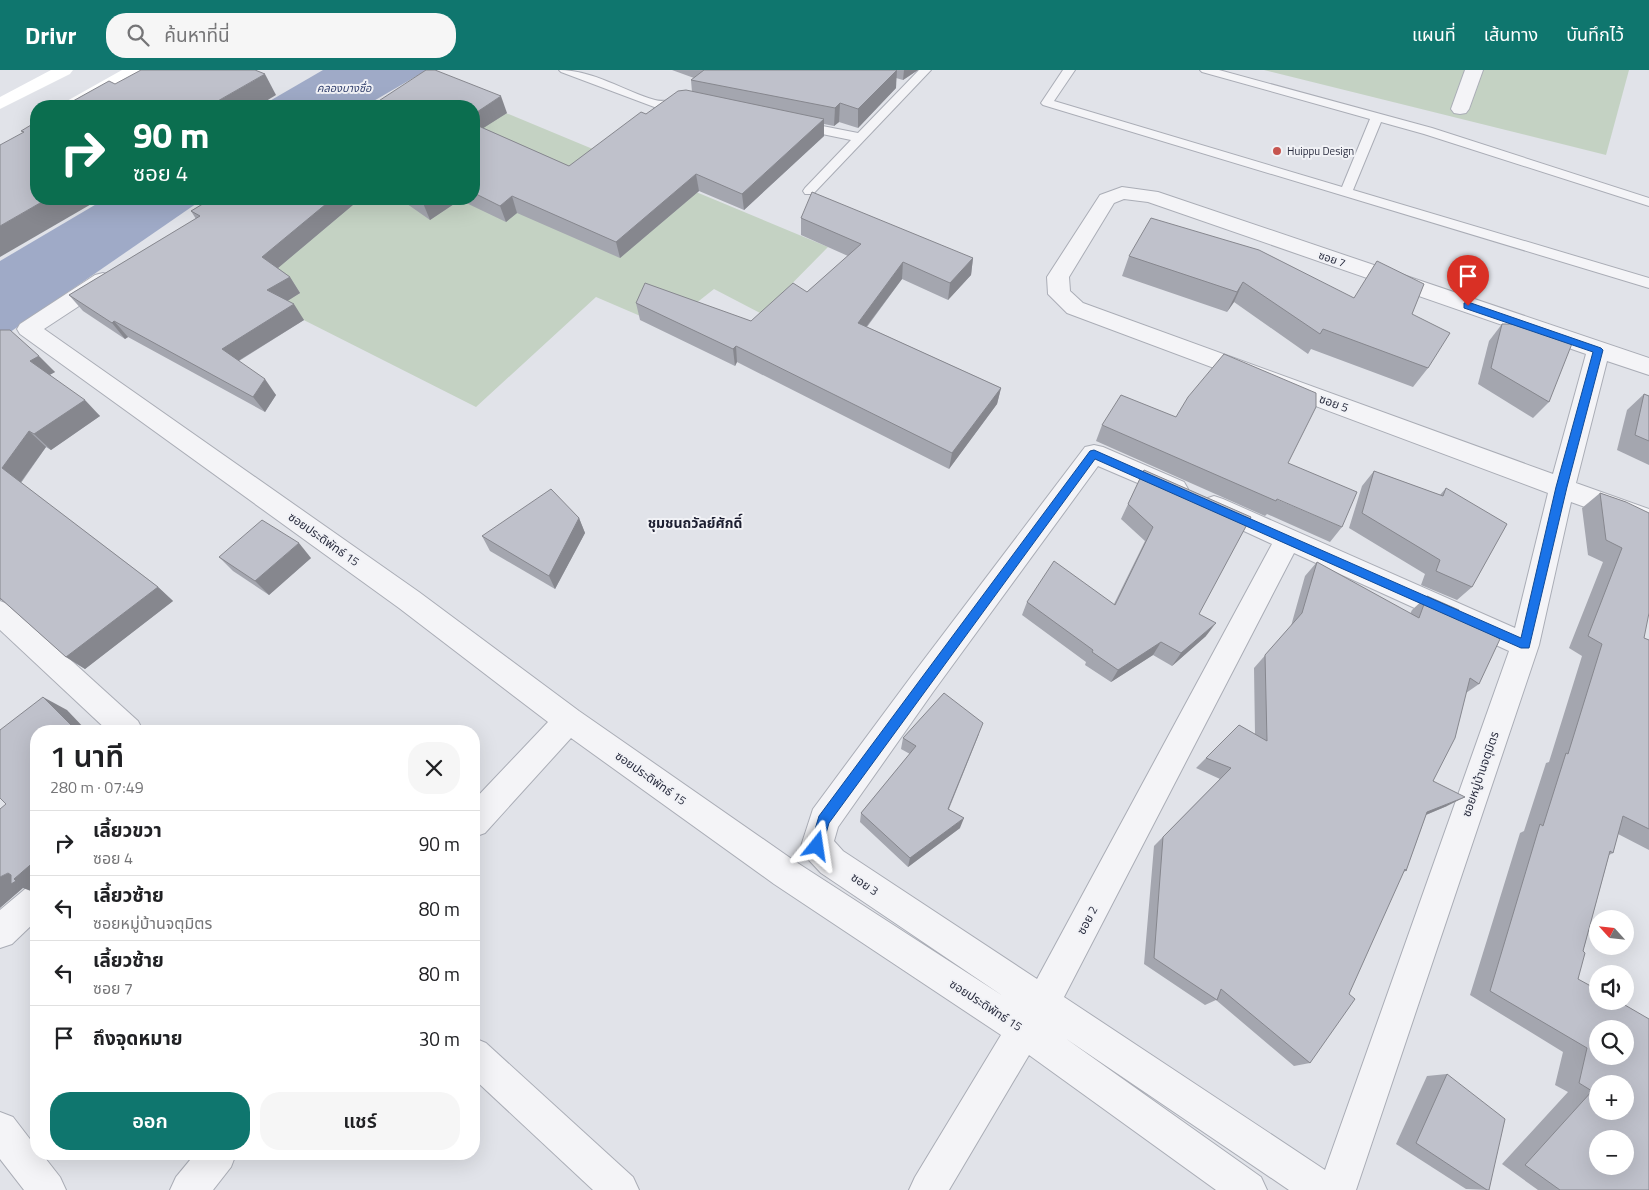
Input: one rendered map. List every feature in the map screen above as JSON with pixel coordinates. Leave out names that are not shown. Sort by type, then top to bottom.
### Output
[{"type":"main road","points":[[0,104],[64,70]]},
{"type":"main road","points":[[82,100],[135,70]]},
{"type":"street","points":[[1460,109],[1474,70]]},
{"type":"street","name":"ซอย 7","points":[[1082,236],[1107,199],[1122,193],[1151,196],[1649,368]]},
{"type":"street","name":"ซอย 5","points":[[1082,236],[1058,277],[1059,294],[1075,308],[1649,520]]},
{"type":"street","name":"ซอยประดิพัทธ์ 15","points":[[117,271],[28,329],[409,600],[569,720],[785,873],[1033,1016],[1248,1190]]},
{"type":"street","name":"ซอยหมู่บ้านจตุมิตร","points":[[1338,1190],[1525,645],[1562,487],[1598,350]]},
{"type":"street","name":"ซอย 3","points":[[1033,1016],[832,862],[817,846],[824,820],[1094,454],[1288,539]]},
{"type":"street","points":[[1288,539],[1525,645]]},
{"type":"street","name":"ซอย 2","points":[[928,1190],[1033,1016],[1288,539]]},
{"type":"street","points":[[0,613],[121,725]]},
{"type":"street","points":[[480,816],[569,720]]},
{"type":"street","points":[[1033,1016],[1322,1190]]},
{"type":"street","points":[[480,1062],[620,1190]]},
{"type":"street","points":[[0,1130],[47,1190]]},
{"type":"street","points":[[189,1190],[213,1160]]},
{"type":"lane","points":[[565,70],[657,105],[670,102],[695,104]]},
{"type":"lane","points":[[809,191],[860,137],[904,86],[924,70]]},
{"type":"lane","points":[[1069,70],[1047,103],[1649,283]]},
{"type":"lane","points":[[1206,70],[1438,134],[1649,202]]},
{"type":"lane","points":[[1346,193],[1377,117]]},
{"type":"lane","points":[[792,124],[860,137]]},
{"type":"green space","points":[[1264,70],[1629,70],[1606,155]]},
{"type":"green space","points":[[417,76],[475,100],[463,100]]},
{"type":"green space","points":[[480,102],[828,247],[762,314],[714,289],[666,327],[596,297],[476,407],[278,307],[282,280],[233,205],[480,205]]},
{"type":"water","name":"คลองบางซื่อ","points":[[323,70],[427,70],[375,100],[271,100]]},
{"type":"water","points":[[95,205],[194,205],[0,339],[0,261]]},
{"type":"building","points":[[141,70],[255,70],[265,74],[220,100],[75,100],[109,81],[115,84]]},
{"type":"building","points":[[426,70],[435,70],[501,96],[480,110],[480,100],[380,100]]},
{"type":"building","points":[[704,70],[897,70],[858,109],[840,103],[835,108],[691,80]]},
{"type":"building","points":[[686,90],[824,119],[742,194],[696,174],[616,242],[512,196],[500,206],[480,196],[480,127],[569,166],[641,112],[646,114],[678,91]]},
{"type":"building","points":[[30,126],[30,205],[37,205],[0,226],[0,145],[24,132],[21,131]]},
{"type":"building","points":[[812,192],[973,258],[950,283],[903,262],[858,323],[1001,388],[952,453],[736,346],[733,349],[636,303],[645,283],[751,321],[793,283],[807,292],[861,244],[801,218]]},
{"type":"building","points":[[201,205],[325,205],[262,257],[290,277],[267,290],[294,304],[222,349],[265,379],[253,397],[114,321],[112,323],[69,295],[200,216],[191,211]]},
{"type":"building","points":[[1151,218],[1259,250],[1354,298],[1377,261],[1424,284],[1412,314],[1450,333],[1428,368],[1323,329],[1320,334],[1243,282],[1237,292],[1129,256]]},
{"type":"building","points":[[1502,324],[1516,324],[1573,341],[1549,402],[1491,368]]},
{"type":"building","points":[[0,330],[10,330],[39,356],[30,361],[85,400],[34,434],[29,431],[2,468],[158,587],[66,657],[0,598]]},
{"type":"building","points":[[1224,354],[1316,393],[1316,407],[1288,463],[1357,492],[1342,527],[1277,499],[1276,501],[1102,425],[1121,395],[1176,417],[1188,397]]},
{"type":"building","points":[[1644,394],[1649,396],[1649,441],[1635,435]]},
{"type":"building","points":[[1144,470],[1251,517],[1199,614],[1216,623],[1181,653],[1161,642],[1118,670],[1027,602],[1054,561],[1115,605],[1153,527],[1128,504]]},
{"type":"building","points":[[1374,471],[1443,496],[1446,488],[1507,524],[1472,587],[1436,571],[1440,560],[1362,513]]},
{"type":"building","points":[[551,489],[579,518],[549,576],[482,536]]},
{"type":"building","points":[[1600,493],[1649,513],[1649,613],[1644,638],[1649,640],[1649,829],[1623,816],[1613,853],[1610,851],[1594,910],[1589,910],[1589,929],[1578,979],[1589,985],[1589,1010],[1634,1010],[1649,1019],[1649,1190],[1560,1190],[1525,1165],[1589,1094],[1589,1120],[1634,1120],[1634,1075],[1589,1075],[1589,1089],[1579,1083],[1587,1048],[1490,991],[1540,824],[1543,826],[1566,753],[1568,754],[1602,644],[1588,636],[1622,548],[1606,540]]},
{"type":"building","points":[[262,520],[299,543],[255,581],[219,557]]},
{"type":"building","points":[[1317,562],[1419,618],[1427,596],[1459,610],[1456,615],[1500,639],[1479,684],[1470,678],[1455,738],[1433,781],[1465,797],[1427,812],[1406,871],[1405,869],[1349,994],[1355,999],[1310,1063],[1221,989],[1217,1000],[1154,958],[1163,837],[1231,768],[1206,758],[1239,725],[1267,741],[1265,655],[1302,613]]},
{"type":"building","points":[[944,693],[983,723],[948,809],[964,818],[910,858],[861,813],[916,746],[903,738]]},
{"type":"building","points":[[43,697],[71,725],[30,725],[30,865],[11,884],[11,875],[8,873],[0,877],[0,809],[6,804],[0,798],[0,730]]},
{"type":"building","points":[[1447,1074],[1505,1119],[1489,1190],[1416,1143]]},
{"type":"place","name":"Huippu Design","points":[[1277,151]]},
{"type":"district","name":"ชุมชนถวัลย์ศักดิ์","points":[[695,522]]},
{"type":"route","points":[[817,846],[824,820],[923,683],[1094,454],[1525,645],[1562,487],[1598,350],[1468,306]]}]
